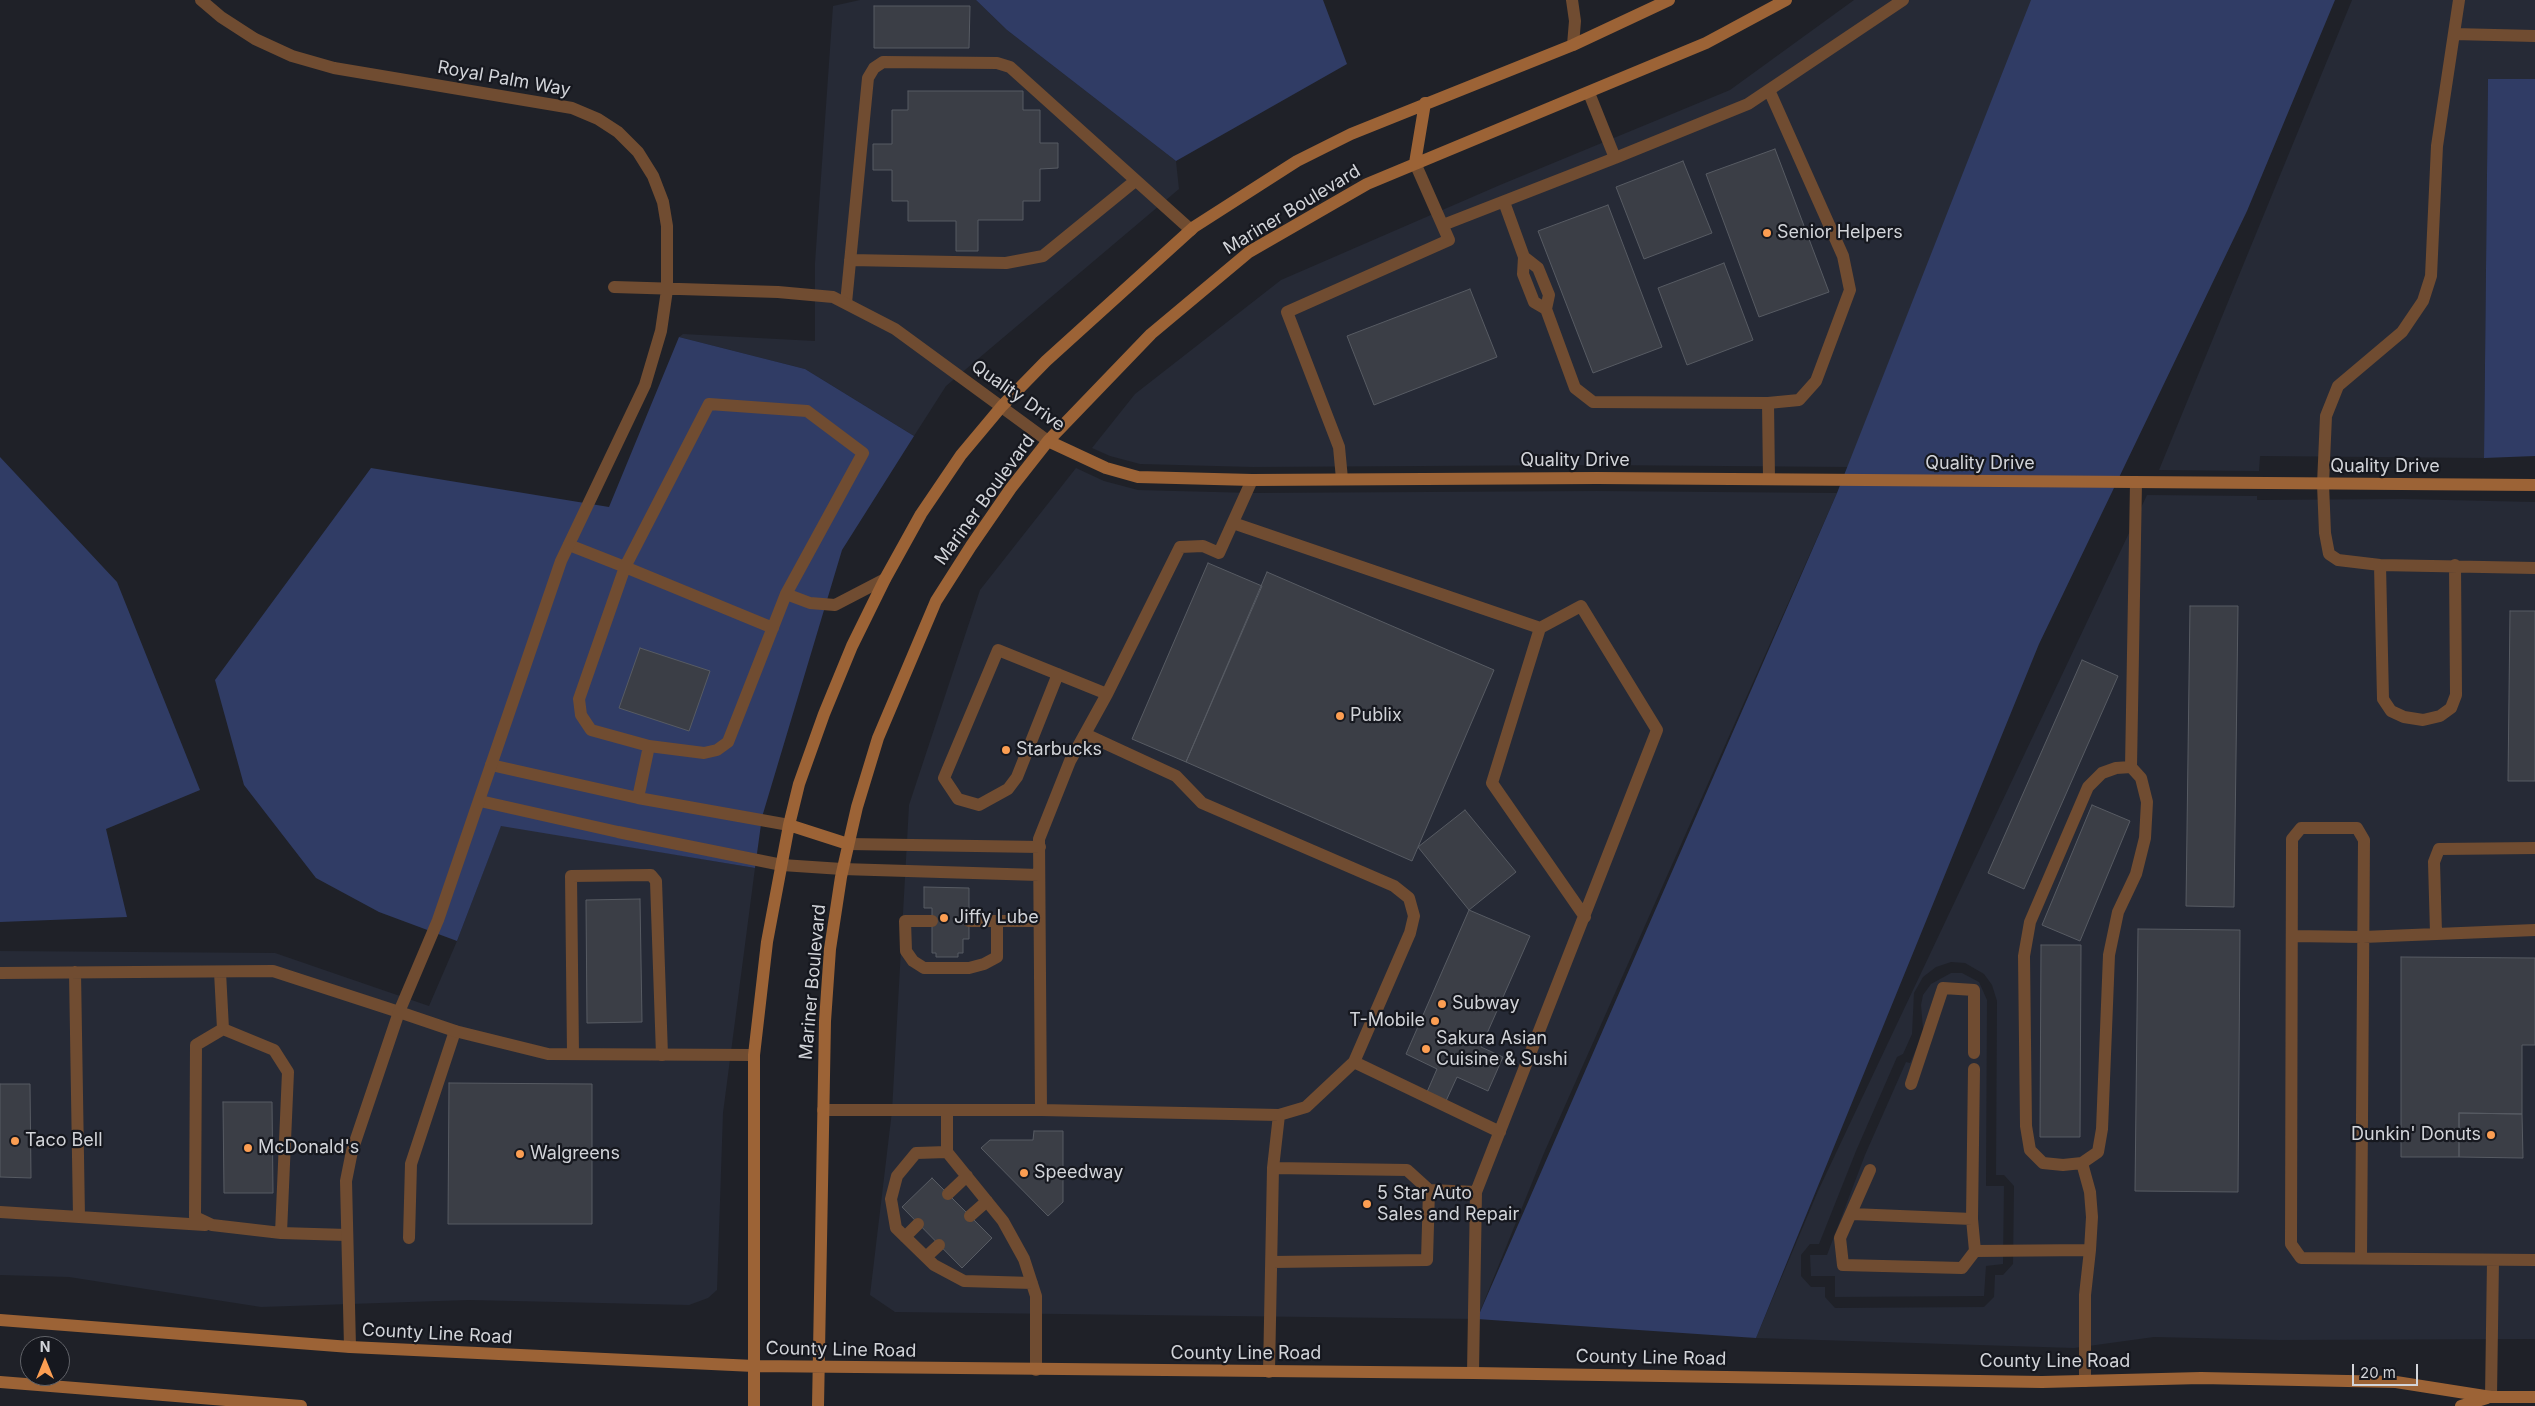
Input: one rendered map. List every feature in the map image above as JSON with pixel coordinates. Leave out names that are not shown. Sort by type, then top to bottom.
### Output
[{"type":"main road","name":"Mariner Boulevard","points":[[754,1406],[754,1056],[767,942],[789,825],[799,784],[824,714],[852,646],[885,579],[921,514],[961,455],[1002,406],[1059,348],[1191,230],[1297,161],[1351,134],[1573,45],[1669,0]]},
{"type":"main road","name":"Mariner Boulevard","points":[[818,1406],[823,1110],[830,949],[842,869],[857,807],[878,738],[936,600],[1011,488],[1048,441],[1151,334],[1249,252],[1367,184],[1706,43],[1786,0]]},
{"type":"main road","points":[[1415,163],[1425,103]]},
{"type":"main road","name":"Quality Drive","points":[[1048,441],[1106,468],[1138,477],[1252,480],[1768,480],[2535,486]]},
{"type":"main road","points":[[789,825],[848,844]]},
{"type":"main road","name":"County Line Road","points":[[0,1320],[350,1347],[754,1366],[2085,1381],[2201,1378],[2396,1382],[2491,1401]]},
{"type":"main road","points":[[0,1382],[301,1406]]},
{"type":"main road","name":"County Line Road","points":[[2461,1406],[2535,1396]]},
{"type":"street","name":"Royal Palm Way","points":[[201,0],[221,17],[255,39],[292,56],[334,68],[572,108],[598,118],[618,132],[638,152],[653,176],[663,202],[667,226],[667,290],[661,331],[645,385],[562,561],[438,920],[399,1012],[352,1151],[346,1181],[350,1347]]},
{"type":"street","points":[[1572,0],[1575,20],[1573,45]]},
{"type":"street","points":[[1443,225],[1748,104],[1903,0]]},
{"type":"street","points":[[2459,0],[2437,146],[2431,267],[2428,284],[2423,301],[2402,332],[2338,386],[2326,416],[2323,484],[2325,532],[2329,554],[2338,560],[2380,565],[2535,568]]},
{"type":"street","points":[[2454,34],[2535,36]]},
{"type":"street","points":[[846,303],[868,78],[874,68],[883,62],[997,63],[1010,67],[1191,230]]},
{"type":"street","points":[[1504,202],[1524,257],[1523,274],[1534,302],[1546,310],[1575,388],[1593,402],[1768,403],[1799,400],[1816,382],[1850,290],[1843,256],[1769,90]]},
{"type":"street","points":[[1589,93],[1615,158]]},
{"type":"street","points":[[1342,479],[1339,447],[1286,312],[1450,240],[1415,163]]},
{"type":"street","points":[[850,260],[1006,263],[1043,256],[1135,181]]},
{"type":"street","points":[[614,287],[667,290]]},
{"type":"street","name":"Quality Drive","points":[[667,290],[778,292],[833,297],[895,329],[1048,441]]},
{"type":"street","points":[[1768,403],[1768,480]]},
{"type":"street","points":[[708,404],[807,411],[863,453],[786,594],[728,742],[717,750],[704,753],[649,746],[591,730],[581,715],[579,699],[626,567],[708,404]]},
{"type":"street","points":[[1040,1110],[1039,839],[1054,799],[1085,734],[1180,547],[1204,546],[1219,553],[1252,480]]},
{"type":"street","points":[[2131,767],[2116,768],[2102,773],[2088,787],[2030,922],[2024,956],[2026,1126],[2030,1150],[2043,1163],[2063,1165],[2082,1163],[2098,1152],[2102,1129],[2109,955],[2118,912],[2136,874],[2145,838],[2147,802],[2141,778],[2131,767],[2136,482]]},
{"type":"street","points":[[1233,523],[1540,628]]},
{"type":"street","points":[[569,545],[773,628]]},
{"type":"street","points":[[2380,565],[2383,698],[2391,711],[2404,717],[2423,720],[2440,716],[2451,708],[2456,695],[2455,565]]},
{"type":"street","points":[[786,594],[810,604],[835,605],[885,579]]},
{"type":"street","points":[[1473,1373],[1476,1192],[1585,917],[1657,730],[1581,606],[1540,628],[1492,783],[1585,917]]},
{"type":"street","points":[[1058,674],[1017,777],[1008,789],[979,805],[958,799],[944,778],[998,650],[1058,674],[1107,694]]},
{"type":"street","points":[[823,1110],[1040,1110],[1279,1115],[1306,1107],[1354,1062],[1410,933],[1414,916],[1409,898],[1394,886],[1381,879],[1202,803],[1176,776],[1085,734]]},
{"type":"street","points":[[638,798],[649,746]]},
{"type":"street","points":[[491,765],[638,798],[789,825]]},
{"type":"street","points":[[480,801],[618,832],[782,865],[842,869],[1039,875]]},
{"type":"street","points":[[2361,1258],[2364,840],[2357,828],[2301,828],[2292,839],[2291,1244],[2301,1258],[2535,1260]]},
{"type":"street","points":[[848,844],[1040,847]]},
{"type":"street","points":[[2436,933],[2434,862],[2439,849],[2535,848]]},
{"type":"street","points":[[573,1054],[571,876],[651,875],[656,881],[662,1055]]},
{"type":"street","points":[[932,921],[905,921],[906,951],[913,961],[924,968],[969,968],[984,964],[997,957],[997,920]]},
{"type":"street","points":[[969,921],[1039,920]]},
{"type":"street","points":[[2292,936],[2363,937],[2535,930]]},
{"type":"street","points":[[0,972],[273,971],[455,1031],[548,1054],[754,1056]]},
{"type":"street","points":[[75,972],[80,1217]]},
{"type":"street","points":[[220,972],[223,1029]]},
{"type":"street","points":[[1911,1084],[1943,988],[1974,990],[1974,1053]]},
{"type":"street","points":[[212,1225],[195,1217],[196,1045],[223,1029]]},
{"type":"street","points":[[223,1029],[274,1050],[288,1072],[281,1233]]},
{"type":"street","points":[[409,1238],[410,1164],[455,1031]]},
{"type":"street","points":[[1354,1062],[1500,1132]]},
{"type":"street","points":[[1870,1170],[1840,1238],[1843,1265],[1962,1268],[1975,1251],[1972,1219],[1974,1069]]},
{"type":"street","points":[[947,1110],[947,1152],[1008,1229],[1024,1259],[1036,1296],[1036,1370]]},
{"type":"street","points":[[1269,1372],[1273,1168],[1279,1115]]},
{"type":"street","points":[[947,1152],[916,1153],[897,1176],[891,1199],[896,1228],[934,1265],[964,1282],[1032,1283]]},
{"type":"street","points":[[2082,1163],[2090,1192],[2092,1217],[2085,1295],[2085,1381]]},
{"type":"street","points":[[1273,1168],[1408,1170],[1429,1190],[1476,1192]]},
{"type":"street","points":[[948,1194],[967,1176]]},
{"type":"street","points":[[1272,1262],[1427,1260],[1429,1190]]},
{"type":"street","points":[[970,1216],[987,1201]]},
{"type":"street","points":[[0,1212],[212,1225],[281,1233],[347,1235]]},
{"type":"street","points":[[1852,1214],[1972,1219]]},
{"type":"street","points":[[905,1237],[918,1224]]},
{"type":"street","points":[[926,1257],[939,1245]]},
{"type":"street","points":[[1975,1251],[2090,1250]]},
{"type":"street","points":[[2491,1401],[2493,1260]]},
{"type":"shaded area","points":[[860,0],[976,0],[1007,30],[1176,161],[1179,189],[946,386],[914,436],[805,369],[679,337],[683,334],[815,341],[815,263],[833,6]]},
{"type":"shaded area","points":[[976,0],[1323,0],[1347,64],[1176,161],[1007,30]]},
{"type":"shaded area","points":[[1854,0],[2032,0],[1848,467],[1597,465],[1253,467],[1140,464],[1110,456],[1092,448],[1135,394],[1281,280],[1500,185],[1730,90]]},
{"type":"shaded area","points":[[2031,0],[2335,0],[2247,211],[2039,644],[1756,1338],[1477,1319],[1837,493]]},
{"type":"shaded area","points":[[2352,0],[2535,0],[2535,79],[2488,79],[2484,458],[2260,456],[2259,471],[2159,470]]},
{"type":"shaded area","points":[[2488,79],[2535,79],[2535,456],[2484,458]]},
{"type":"shaded area","points":[[679,337],[805,369],[914,436],[842,550],[762,817],[755,868],[501,826],[457,941],[379,912],[316,878],[244,785],[215,680],[371,468],[609,507]]},
{"type":"shaded area","points":[[0,457],[117,582],[200,790],[106,829],[127,917],[0,922]]},
{"type":"shaded area","points":[[1076,468],[1104,481],[1138,490],[1253,493],[1597,491],[1837,493],[1544,1153],[1477,1319],[895,1312],[870,1295],[892,1111],[909,805],[980,590]]},
{"type":"shaded area","points":[[2147,495],[2257,496],[2257,500],[2403,499],[2535,502],[2535,1339],[2279,1340],[2154,1337],[2074,1348],[1756,1338],[1818,1191]],"holes":[[[1951,962],[1965,963],[1984,974],[1992,985],[1997,1001],[1996,1175],[2004,1175],[2014,1186],[2013,1264],[2003,1275],[1995,1275],[1994,1297],[1984,1307],[1835,1308],[1825,1297],[1825,1287],[1811,1287],[1801,1276],[1801,1255],[1810,1244],[1819,1244],[1856,1151],[1897,1057],[1903,1054],[1912,1034],[1914,993],[1923,977],[1936,967]]]},
{"type":"shaded area","points":[[501,825],[755,868],[723,1113],[717,1290],[708,1298],[689,1305],[469,1300],[261,1307],[69,1277],[0,1275],[0,951],[275,953],[429,1006],[457,941]]},
{"type":"shaded area","points":[[1951,973],[1962,973],[1979,982],[1987,1000],[1986,1186],[2004,1186],[2003,1264],[1986,1266],[1984,1296],[1835,1297],[1835,1276],[1811,1276],[1810,1255],[1827,1255],[1865,1155],[1906,1062],[1910,1063],[1921,1038],[1923,1029],[1921,1005],[1923,995],[1931,984]]},
{"type":"building","points":[[874,6],[970,6],[969,48],[874,48]]},
{"type":"building","points":[[908,91],[1023,91],[1023,110],[1040,110],[1040,143],[1058,143],[1058,168],[1040,169],[1040,201],[1023,201],[1023,220],[978,220],[978,251],[956,251],[956,221],[908,221],[908,201],[892,201],[892,170],[873,170],[873,144],[892,144],[892,110],[908,110]]},
{"type":"building","name":"Senior Helpers","points":[[1775,149],[1829,292],[1759,317],[1706,174]]},
{"type":"building","points":[[1683,161],[1712,233],[1644,259],[1616,187]]},
{"type":"building","points":[[1608,205],[1662,347],[1593,373],[1538,231]]},
{"type":"building","points":[[1724,263],[1753,340],[1687,365],[1658,288]]},
{"type":"building","points":[[1470,289],[1497,357],[1374,405],[1347,336]]},
{"type":"building","points":[[1208,563],[1262,586],[1186,762],[1132,739]]},
{"type":"building","name":"Publix","points":[[1267,572],[1494,670],[1412,861],[1186,762]]},
{"type":"building","points":[[2190,606],[2238,606],[2234,907],[2186,906]]},
{"type":"building","points":[[2510,611],[2535,611],[2535,781],[2508,781]]},
{"type":"building","points":[[640,648],[710,671],[689,731],[619,708]]},
{"type":"building","points":[[2082,660],[2118,676],[2024,889],[1988,873]]},
{"type":"building","points":[[2092,805],[2130,821],[2080,941],[2042,925]]},
{"type":"building","points":[[1465,810],[1516,872],[1469,910],[1418,847]]},
{"type":"building","points":[[924,887],[969,888],[969,939],[963,939],[963,953],[958,953],[958,957],[936,957],[936,953],[932,953],[932,908],[924,908]]},
{"type":"building","points":[[640,899],[642,1022],[587,1023],[586,900]]},
{"type":"building","points":[[1469,910],[1530,936],[1481,1047],[1503,1057],[1488,1091],[1457,1077],[1446,1101],[1427,1092],[1437,1069],[1406,1054]]},
{"type":"building","points":[[2138,929],[2240,930],[2238,1192],[2135,1191]]},
{"type":"building","points":[[2041,945],[2081,945],[2080,1137],[2040,1137]]},
{"type":"building","points":[[2401,957],[2535,958],[2535,1045],[2522,1045],[2522,1114],[2459,1113],[2459,1157],[2401,1157]]},
{"type":"building","name":"Walgreens","points":[[449,1083],[592,1084],[592,1224],[448,1224]]},
{"type":"building","name":"Taco Bell","points":[[0,1084],[30,1084],[31,1178],[0,1177]]},
{"type":"building","name":"McDonald's","points":[[223,1102],[272,1102],[273,1193],[224,1193]]},
{"type":"building","name":"Dunkin' Donuts","points":[[2459,1113],[2522,1114],[2523,1158],[2459,1157]]},
{"type":"building","points":[[1034,1131],[1063,1131],[1063,1202],[1048,1216],[981,1148],[990,1140],[1033,1140]]},
{"type":"building","points":[[932,1178],[992,1238],[962,1268],[902,1207]]},
{"type":"place","name":"Senior Helpers","points":[[1767,233]]},
{"type":"place","name":"Publix","points":[[1340,716]]},
{"type":"place","name":"Starbucks","points":[[1006,750]]},
{"type":"place","name":"Jiffy Lube","points":[[944,918]]},
{"type":"place","name":"Subway","points":[[1442,1004]]},
{"type":"place","name":"T-Mobile","points":[[1435,1021]]},
{"type":"place","name":"Sakura Asian Cuisine & Sushi","points":[[1426,1049]]},
{"type":"place","name":"Dunkin' Donuts","points":[[2491,1135]]},
{"type":"place","name":"Taco Bell","points":[[15,1141]]},
{"type":"place","name":"McDonald's","points":[[248,1148]]},
{"type":"place","name":"Walgreens","points":[[520,1154]]},
{"type":"place","name":"Speedway","points":[[1024,1173]]},
{"type":"place","name":"5 Star Auto Sales and Repair","points":[[1367,1204]]}]
